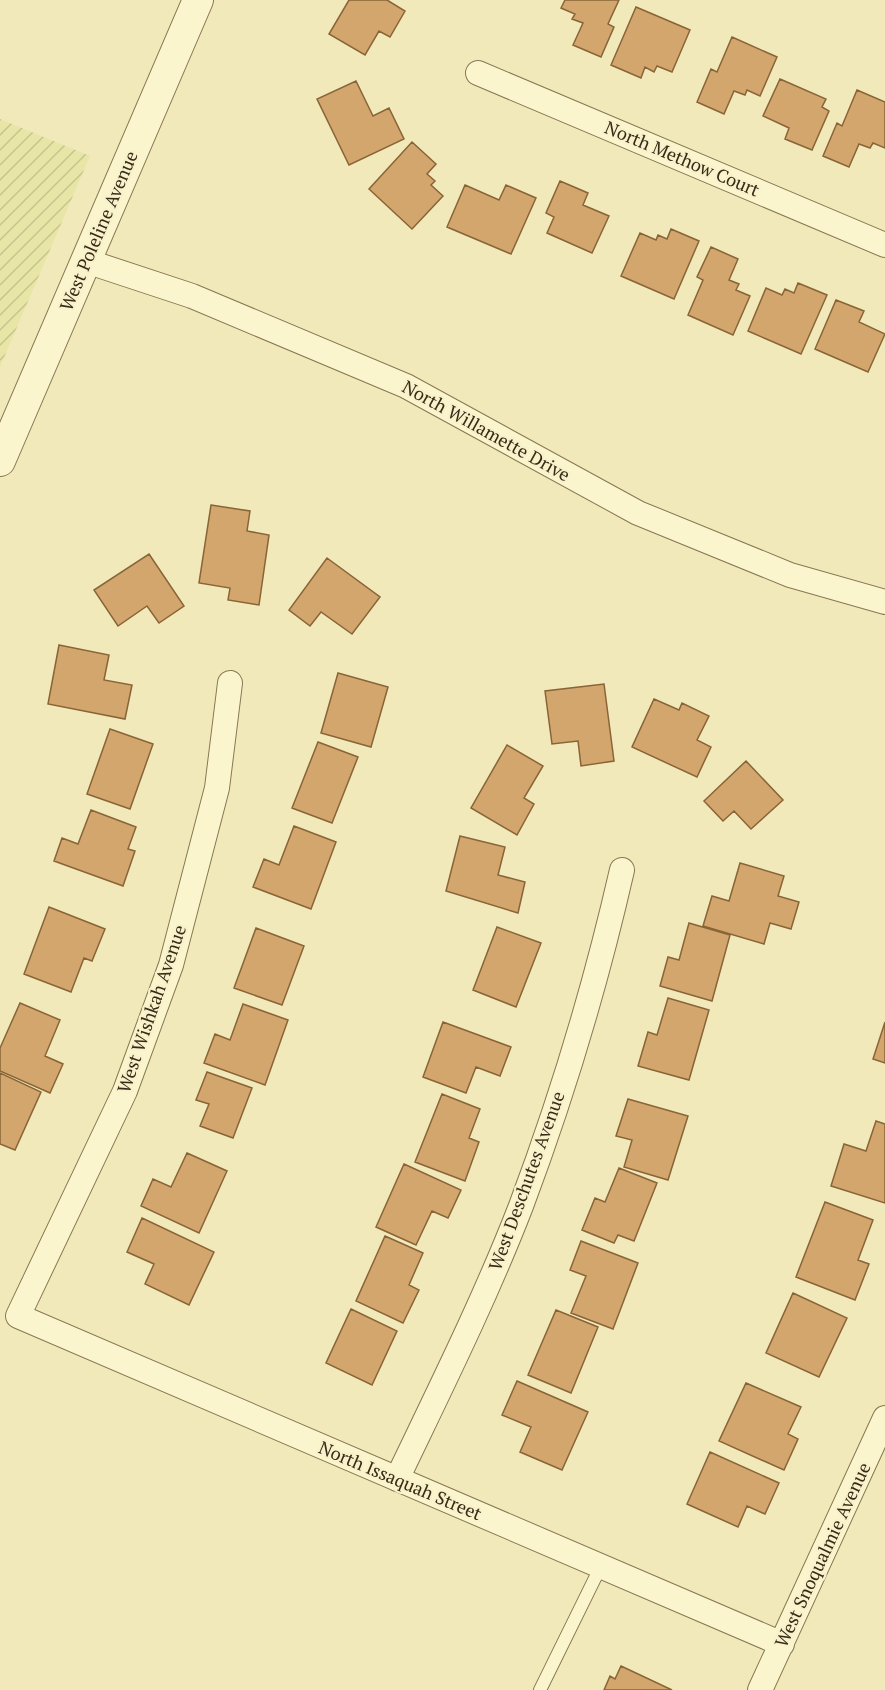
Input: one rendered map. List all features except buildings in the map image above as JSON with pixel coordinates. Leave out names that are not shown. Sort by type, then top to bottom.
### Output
[{"type":"street","name":"West Poleline Avenue","points":[[0,461],[198,0]]},
{"type":"street","name":"North Methow Court","points":[[478,73],[885,245]]},
{"type":"street","name":"North Willamette Drive","points":[[86,261],[192,296],[406,386],[638,513],[790,575],[885,602]]},
{"type":"street","name":"West Wishkah Avenue","points":[[18,1316],[125,1092],[171,965],[217,788],[230,683]]},
{"type":"street","name":"West Deschutes Avenue","points":[[397,1479],[474,1318],[520,1207],[566,1073],[622,870]]},
{"type":"street","name":"North Issaquah Street","points":[[18,1316],[600,1568],[782,1644]]},
{"type":"street","name":"West Snoqualmie Avenue","points":[[760,1690],[885,1418]]},
{"type":"lane","points":[[540,1690],[600,1568]]},
{"type":"shaded area","points":[[0,119],[90,156],[0,367]]}]
